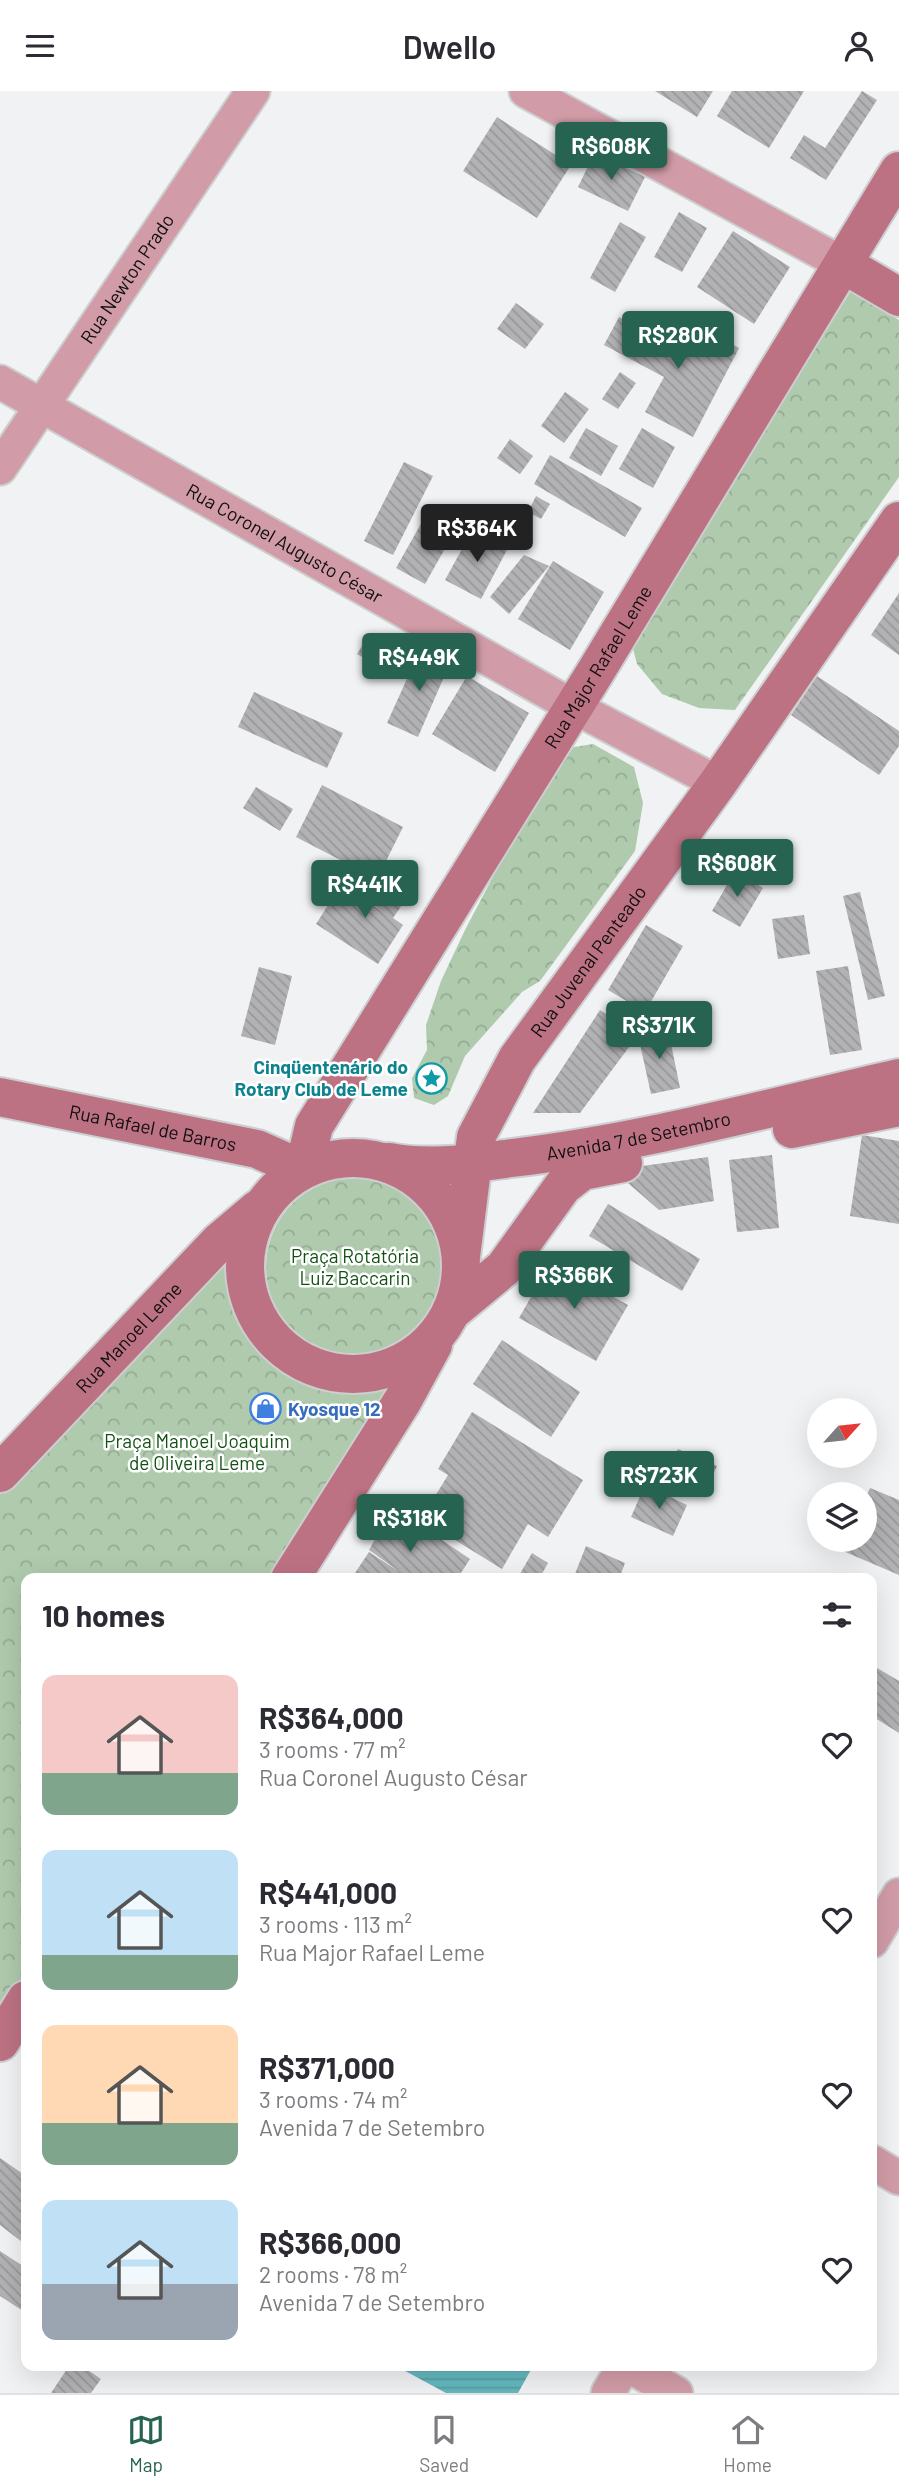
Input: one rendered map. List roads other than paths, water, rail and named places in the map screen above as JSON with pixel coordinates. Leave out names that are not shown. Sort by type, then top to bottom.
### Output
[{"type":"main road","name":"Rua Major Rafael Leme","points":[[303,1168],[314,1126],[574,707],[899,171]]},
{"type":"main road","points":[[843,264],[899,297]]},
{"type":"main road","name":"Rua Juvenal Penteado","points":[[461,1256],[476,1137],[517,1059],[718,783],[899,521]]},
{"type":"main road","name":"Avenida 7 de Setembro","points":[[374,1158],[422,1165],[472,1163],[583,1149],[899,1078]]},
{"type":"main road","name":"Rua Rafael de Barros","points":[[0,1097],[257,1149],[303,1168]]},
{"type":"main road","name":"Avenida 7 de Setembro","points":[[445,1322],[504,1268],[564,1186],[582,1171],[899,1107]]},
{"type":"main road","points":[[294,1573],[403,1401],[445,1322],[460,1285],[461,1256],[453,1222],[434,1193],[407,1171],[374,1158],[338,1157],[303,1168],[279,1185],[262,1205],[247,1244],[244,1265],[246,1285],[252,1306],[262,1324],[275,1341],[291,1355],[323,1370],[370,1373],[401,1364],[429,1344],[445,1322]]},
{"type":"main road","name":"Rua Manoel Leme","points":[[0,1473],[219,1242],[262,1205]]},
{"type":"main road","points":[[0,2042],[21,2008]]},
{"type":"street","name":"Rua Newton Prado","points":[[0,468],[253,91]]},
{"type":"street","points":[[526,91],[843,264]]},
{"type":"street","name":"Rua Coronel Augusto César","points":[[0,382],[574,707],[718,783]]},
{"type":"street","points":[[877,1932],[899,1895]]},
{"type":"street","points":[[877,2165],[899,2178]]},
{"type":"street","points":[[608,2393],[623,2371]]},
{"type":"street","points":[[635,2371],[676,2393]]},
{"type":"water","points":[[405,2371],[530,2371],[518,2393],[446,2393]]},
{"type":"place","name":"Cinqüentenário do Rotary Club de Leme","points":[[431,1078]]},
{"type":"place","name":"Kyosque 12","points":[[265,1409]]},
{"type":"park label","name":"Praça Rotatória Luiz Baccarin","points":[[355,1267]]},
{"type":"park label","name":"Praça Manoel Joaquim de Oliveira Leme","points":[[197,1452]]}]
